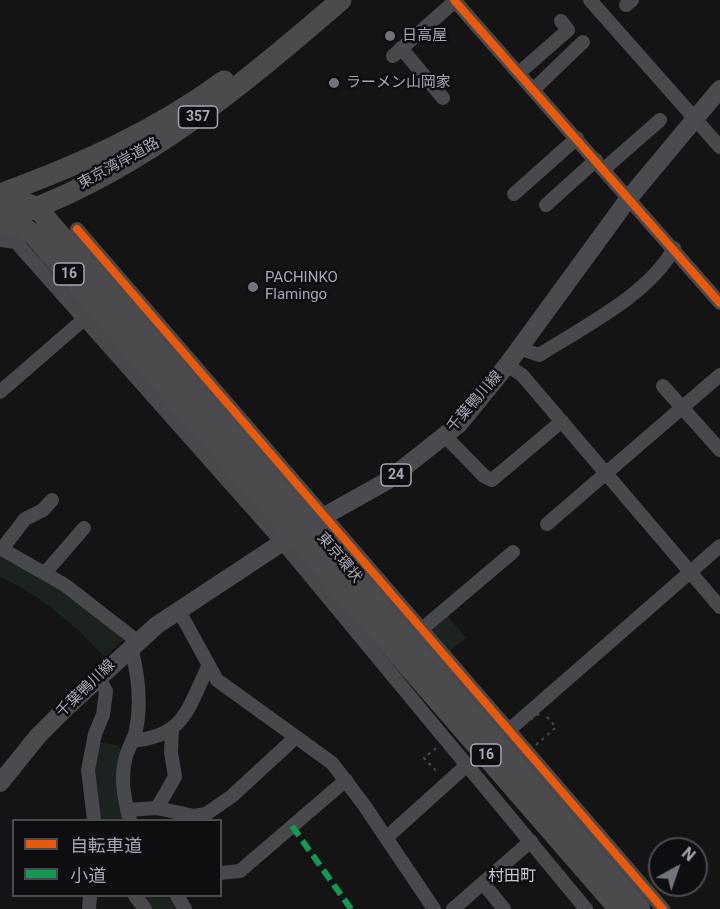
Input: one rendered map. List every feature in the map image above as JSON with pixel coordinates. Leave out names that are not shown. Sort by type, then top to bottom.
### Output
[{"type":"highway","name":"東京湾岸道路","points":[[0,194],[92,158],[211,90],[261,53],[323,0]]},
{"type":"highway","name":"東京湾岸道路","points":[[0,222],[128,161],[190,122],[270,61],[341,0]]},
{"type":"highway","points":[[0,207],[18,202],[32,207],[32,193],[40,179]]},
{"type":"highway","name":"東京環状","points":[[32,207],[35,223],[93,290],[127,342]]},
{"type":"highway","name":"東京環状","points":[[32,207],[303,530],[412,683],[619,909]]},
{"type":"highway","name":"東京環状","points":[[0,222],[21,226],[34,235],[127,342],[303,530],[640,909]]},
{"type":"main road","name":"千葉鴨川線","points":[[2,776],[98,676],[178,609],[303,530],[387,481],[446,437],[507,365],[629,198],[720,89]]},
{"type":"street","points":[[590,0],[720,147]]},
{"type":"street","points":[[443,98],[397,52],[454,1],[534,89],[720,303]]},
{"type":"street","points":[[519,74],[568,30],[561,21]]},
{"type":"street","points":[[534,89],[584,42]]},
{"type":"street","points":[[546,205],[660,120]]},
{"type":"street","points":[[514,194],[576,138]]},
{"type":"street","points":[[76,229],[298,483],[303,530]]},
{"type":"street","points":[[0,240],[16,242],[258,515],[303,530],[360,555],[663,909]]},
{"type":"street","points":[[519,348],[539,355],[646,285],[664,267],[674,248]]},
{"type":"street","points":[[0,392],[83,320]]},
{"type":"street","points":[[507,365],[522,375],[720,607]]},
{"type":"street","points":[[547,524],[720,375]]},
{"type":"street","points":[[663,386],[720,450]]},
{"type":"street","points":[[446,437],[484,476],[492,480],[562,421]]},
{"type":"street","points":[[52,500],[43,510],[25,519],[1,548],[89,602],[134,644],[138,672],[139,711],[123,777],[129,815],[157,808],[195,816],[206,814],[232,796],[296,737]]},
{"type":"street","points":[[45,573],[84,528]]},
{"type":"street","points":[[509,730],[720,546]]},
{"type":"street","points":[[422,629],[513,552]]},
{"type":"street","points":[[178,609],[208,667],[229,691],[332,763],[434,909]]},
{"type":"street","points":[[132,741],[154,739],[172,730],[182,720],[208,667]]},
{"type":"street","points":[[94,819],[88,770],[95,734],[103,715],[106,691],[98,676]]},
{"type":"street","points":[[412,683],[468,764],[586,909]]},
{"type":"street","points":[[157,808],[176,777],[171,752],[172,730]]},
{"type":"street","points":[[386,838],[468,764]]},
{"type":"street","points":[[222,873],[240,871],[346,780]]},
{"type":"street","points":[[453,909],[531,841]]},
{"type":"street","points":[[483,883],[504,909]]},
{"type":"street","points":[[136,897],[145,909]]},
{"type":"path","points":[[439,745],[424,758],[444,779],[542,712],[556,727],[536,746],[529,738]]},
{"type":"shaded area","points":[[0,553],[81,602],[123,640],[105,657],[43,602],[0,577]]},
{"type":"shaded area","points":[[447,615],[466,638],[450,651],[431,629]]},
{"type":"shaded area","points":[[97,742],[117,745],[121,750],[116,789],[123,819],[97,819],[91,775]]},
{"type":"shaded area","points":[[141,897],[169,897],[177,909],[150,909]]},
{"type":"marked path","points":[[292,826],[351,909]]},
{"type":"cycle path","points":[[454,0],[720,303]]},
{"type":"cycle path","points":[[77,229],[663,909]]},
{"type":"place","name":"日高屋","points":[[390,36]]},
{"type":"place","name":"ラーメン山岡家","points":[[334,83]]},
{"type":"place","name":"PACHINKO Flamingo","points":[[253,287]]},
{"type":"district","name":"村田町","points":[[512,877]]}]
